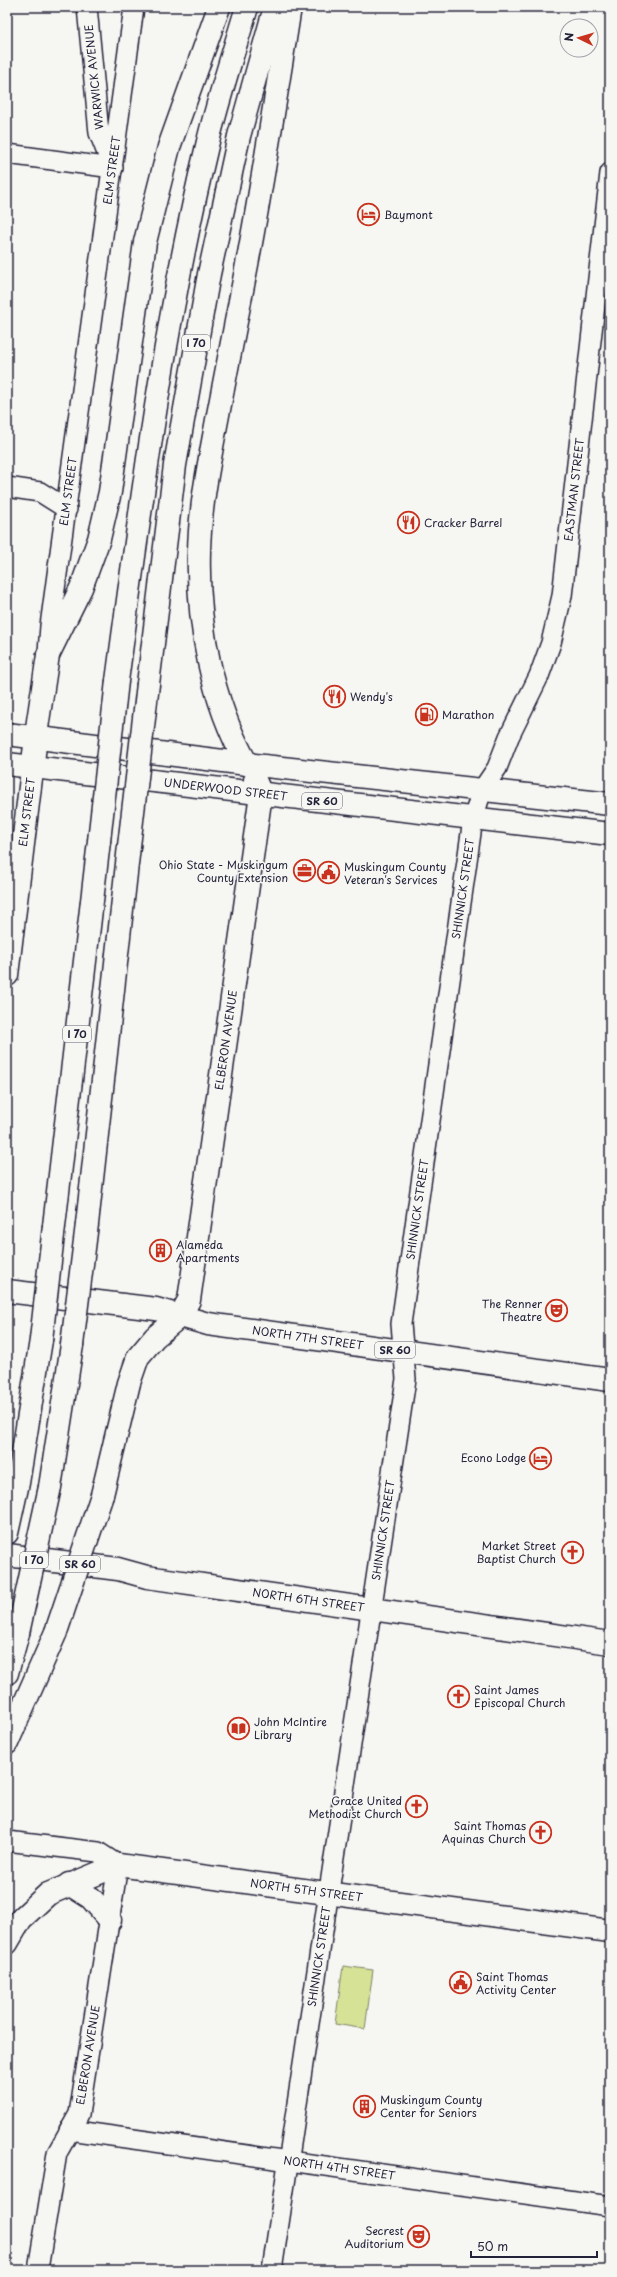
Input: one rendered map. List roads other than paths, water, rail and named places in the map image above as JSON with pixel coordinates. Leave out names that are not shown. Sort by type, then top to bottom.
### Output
[{"type":"main road","points":[[48,655],[83,582],[99,539],[110,492],[145,242],[169,147],[219,7]]},
{"type":"main road","name":"I 70","points":[[7,1533],[18,1483],[41,1340],[117,681],[146,460],[174,300],[206,148],[246,7]]},
{"type":"main road","name":"I 70","points":[[7,1673],[18,1633],[50,1487],[72,1344],[87,1224],[129,846],[175,465],[209,274],[239,136],[275,7]]},
{"type":"main road","points":[[261,794],[247,764],[232,738],[212,674],[202,625],[199,551],[205,483],[264,175],[290,7]]},
{"type":"main road","name":"ELM STREET","points":[[7,975],[36,738],[48,655]]},
{"type":"main road","points":[[7,734],[247,764],[610,804]]},
{"type":"main road","name":"UNDERWOOD STREET","points":[[7,764],[610,834]]},
{"type":"main road","name":"ELBERON AVENUE","points":[[180,1316],[189,1300],[261,794]]},
{"type":"main road","name":"NORTH 7TH STREET","points":[[7,1291],[156,1309],[208,1324],[610,1380]]},
{"type":"main road","name":"SR 60","points":[[7,1743],[56,1632],[102,1495],[129,1383],[138,1357],[155,1337],[180,1316]]},
{"type":"main road","name":"NORTH 6TH STREET","points":[[7,1555],[118,1569],[147,1577],[610,1644]]},
{"type":"main road","points":[[7,1943],[21,1919],[48,1894],[118,1865]]},
{"type":"main road","name":"NORTH 5TH STREET","points":[[118,1865],[329,1892],[610,1931]]},
{"type":"main road","points":[[70,1884],[91,1898],[110,1920]]},
{"type":"street","name":"WARWICK AVENUE","points":[[86,7],[99,133],[113,168]]},
{"type":"street","name":"ELM STREET","points":[[48,655],[50,626],[134,7]]},
{"type":"street","points":[[8,158],[113,168]]},
{"type":"street","name":"EASTMAN STREET","points":[[482,790],[497,768],[509,737],[539,676],[551,643],[562,596],[610,173]]},
{"type":"street","points":[[7,487],[40,492],[67,509]]},
{"type":"street","name":"SHINNICK STREET","points":[[272,2270],[406,1378],[401,1324],[403,1305],[473,819],[482,790]]},
{"type":"street","name":"NORTH 5TH STREET","points":[[7,1840],[98,1852],[118,1865]]},
{"type":"street","name":"ELBERON AVENUE","points":[[39,2263],[57,2153],[79,2114],[118,1865]]},
{"type":"street","name":"NORTH 4TH STREET","points":[[70,2130],[610,2206]]},
{"type":"place","name":"Baymont","points":[[368,215]]},
{"type":"place","name":"Cracker Barrel","points":[[408,523]]},
{"type":"place","name":"Wendy's","points":[[334,697]]},
{"type":"place","name":"Marathon","points":[[426,715]]},
{"type":"place","name":"Ohio State - Muskingum County Extension","points":[[304,871]]},
{"type":"place","name":"Muskingum County Veteran's Services","points":[[329,873]]},
{"type":"place","name":"Alameda Apartments","points":[[161,1251]]},
{"type":"place","name":"The Renner Theatre","points":[[557,1310]]},
{"type":"place","name":"Econo Lodge","points":[[541,1458]]},
{"type":"place","name":"Market Street Baptist Church","points":[[572,1552]]},
{"type":"place","name":"Saint James Episcopal Church","points":[[459,1696]]},
{"type":"place","name":"John McIntire Library","points":[[238,1728]]},
{"type":"place","name":"Grace United Methodist Church","points":[[417,1807]]},
{"type":"place","name":"Saint Thomas Aquinas Church","points":[[541,1832]]},
{"type":"place","name":"Saint Thomas Activity Center","points":[[461,1983]]},
{"type":"place","name":"Muskingum County Center for Seniors","points":[[364,2106]]},
{"type":"place","name":"Secrest Auditorium","points":[[419,2237]]}]
